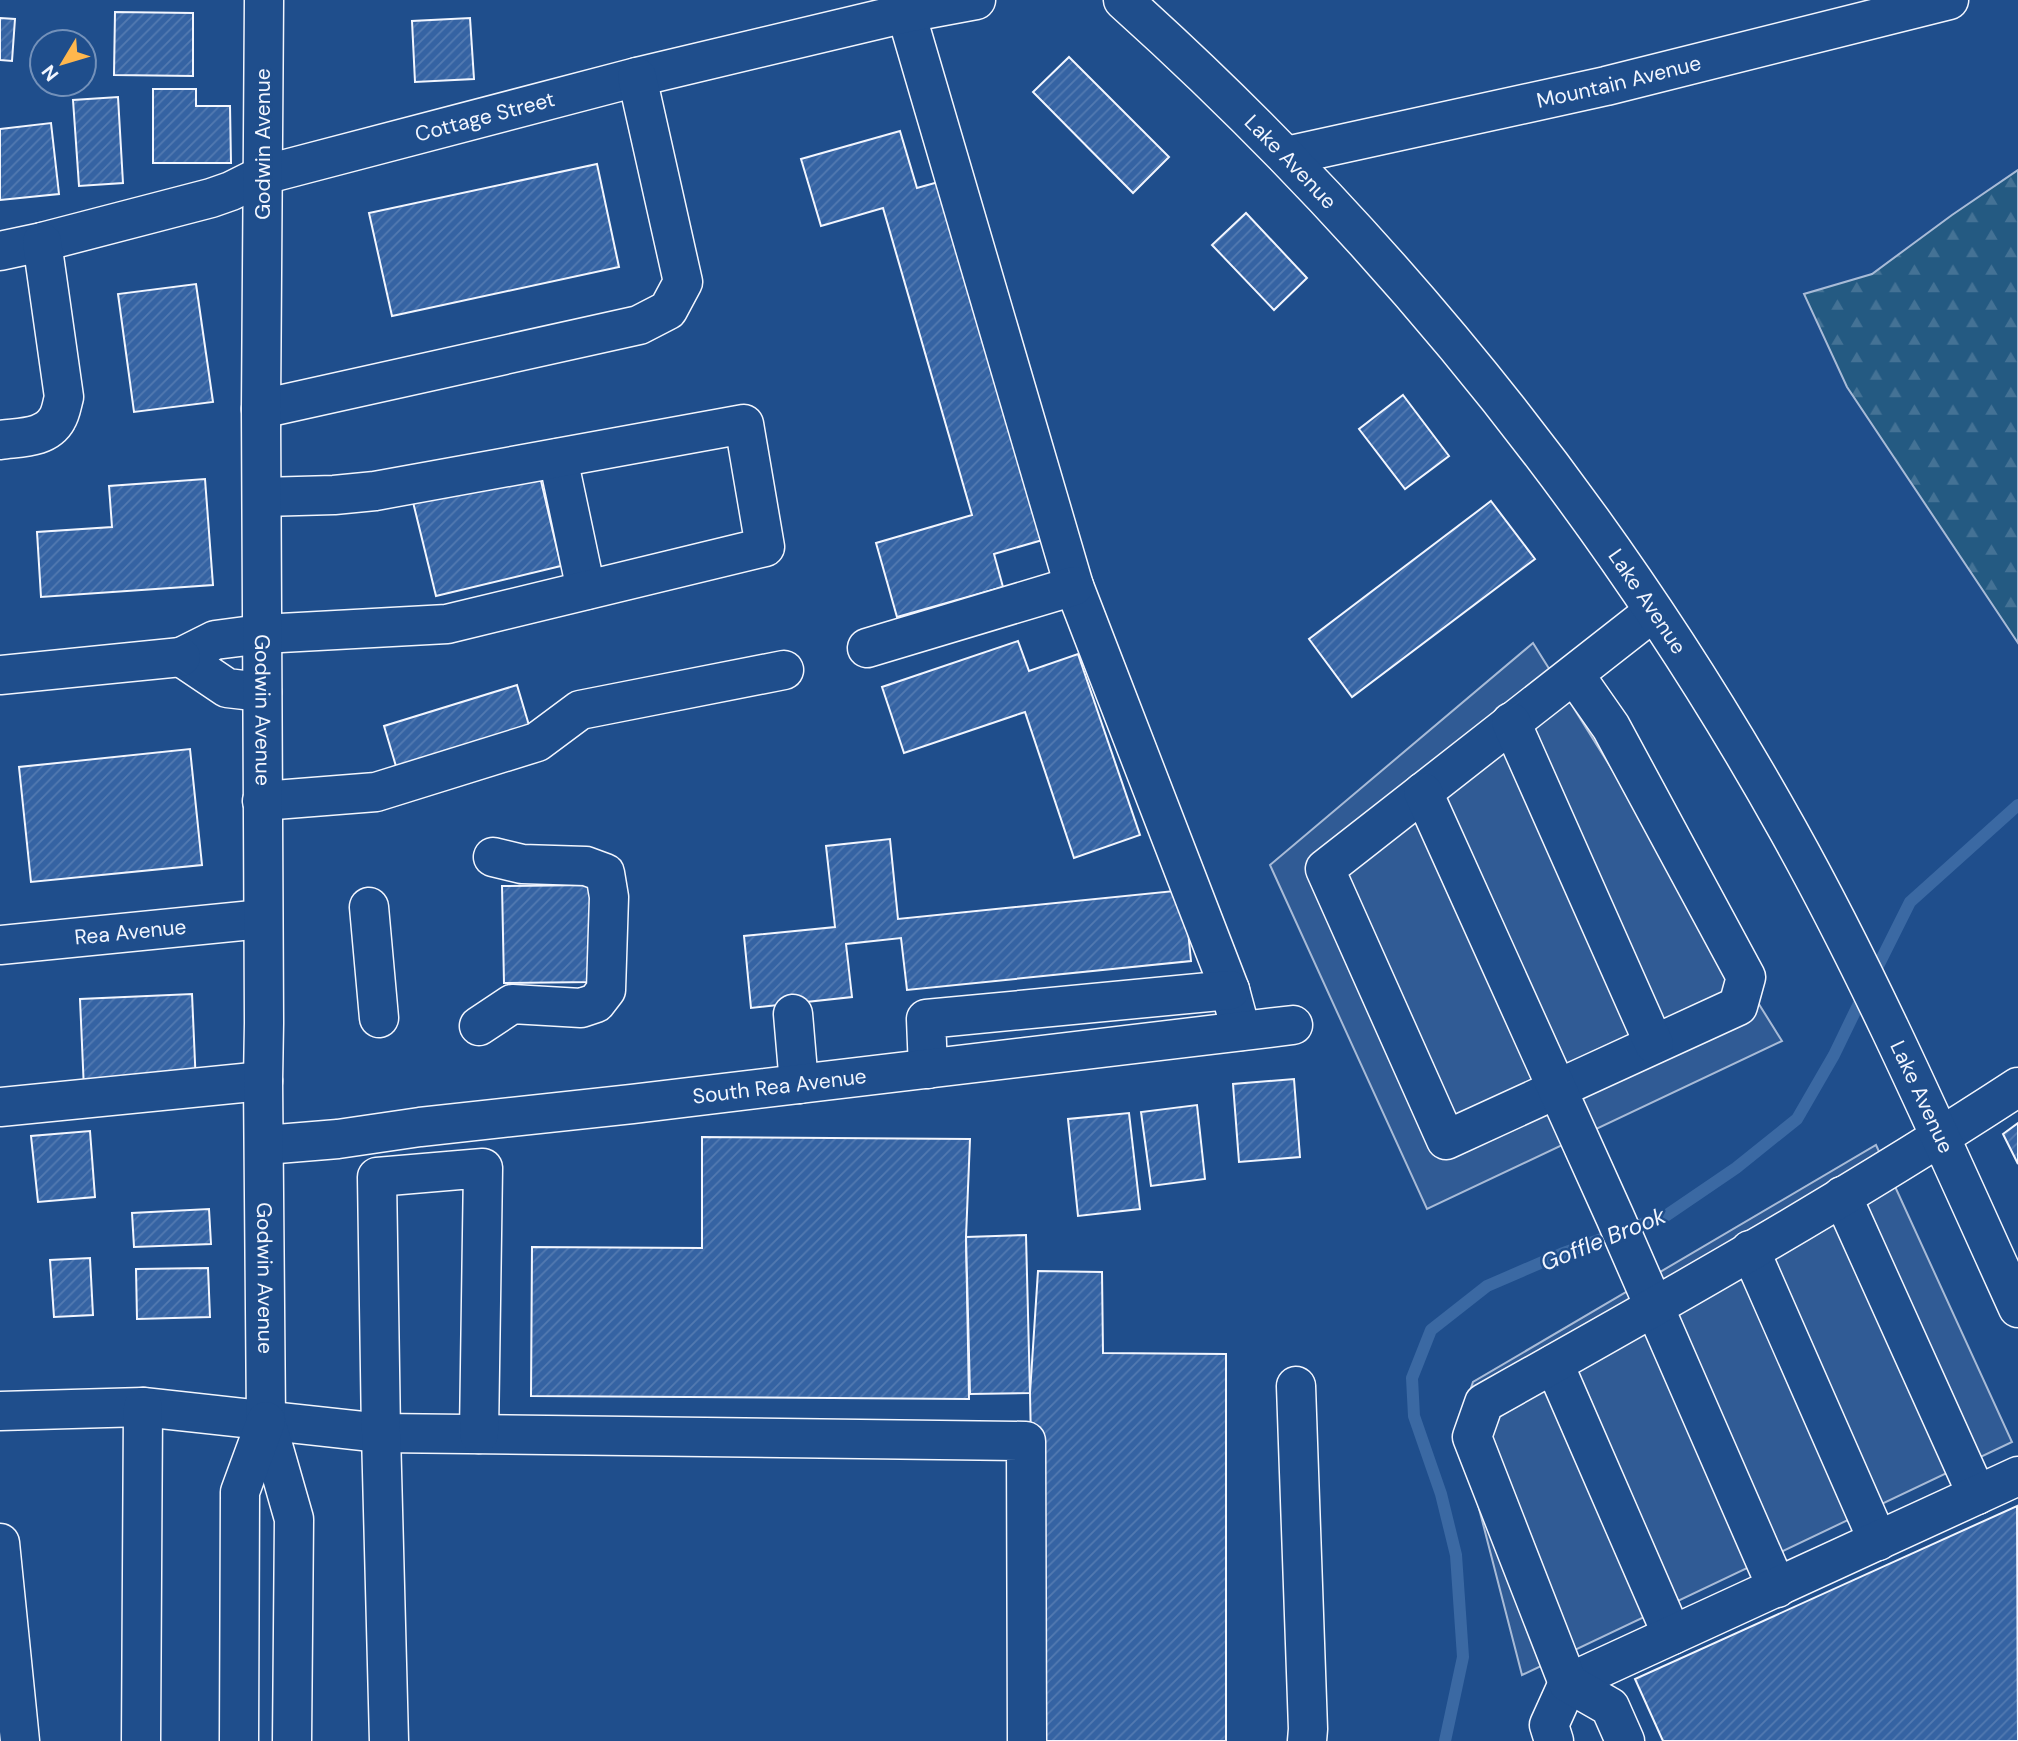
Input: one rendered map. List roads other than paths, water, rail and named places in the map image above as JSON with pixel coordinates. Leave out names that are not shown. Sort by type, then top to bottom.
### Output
[{"type":"main road","name":"Godwin Avenue","points":[[264,0],[261,409],[266,1421],[294,1519],[292,1741]]},
{"type":"main road","name":"Cottage Street","points":[[0,251],[211,198],[264,175],[637,78],[906,13],[976,0]]},
{"type":"main road","name":"Lake Avenue","points":[[1123,0],[1177,48],[1372,246],[1479,373],[1581,504],[1704,688],[1782,820],[1882,1016],[2018,1308]]},
{"type":"main road","name":"Mountain Avenue","points":[[1286,156],[1606,86],[1949,0]]},
{"type":"main road","points":[[906,13],[1074,586],[1230,990],[1241,1031]]},
{"type":"main road","points":[[261,409],[639,325],[668,310],[683,282],[637,78]]},
{"type":"main road","points":[[0,440],[33,436],[49,430],[58,418],[64,397],[43,242]]},
{"type":"main road","points":[[0,675],[181,657],[215,640],[262,634],[447,624],[765,547],[744,424],[375,491],[262,497]]},
{"type":"main road","points":[[558,457],[586,590]]},
{"type":"main road","points":[[867,648],[1074,586]]},
{"type":"main road","points":[[1574,674],[1611,727],[1746,977],[1738,1006],[1446,1140],[1325,869],[1653,612]]},
{"type":"main road","points":[[181,657],[227,688],[262,692]]},
{"type":"main road","points":[[262,801],[376,792],[537,742],[580,710],[783,670]]},
{"type":"main road","points":[[1511,722],[1654,1044]]},
{"type":"main road","points":[[1423,792],[1615,1217],[1777,1587]]},
{"type":"main road","points":[[479,1026],[512,1004],[581,1008],[596,1003],[606,990],[609,897],[605,873],[586,866],[522,864],[493,857]]},
{"type":"main road","points":[[369,907],[379,1018]]},
{"type":"main road","name":"Rea Avenue","points":[[0,945],[262,919]]},
{"type":"main road","points":[[928,1069],[926,1019],[1230,990]]},
{"type":"main road","points":[[793,1014],[799,1084]]},
{"type":"main road","name":"South Rea Avenue","points":[[264,1145],[338,1139],[420,1126],[632,1104],[1293,1025]]},
{"type":"main road","points":[[0,1107],[263,1080]]},
{"type":"main road","points":[[1625,1741],[1610,1707],[1568,1683],[1472,1437],[1484,1403],[1842,1196],[1940,1138],[2018,1087]]},
{"type":"main road","points":[[415,1173],[420,1126]]},
{"type":"main road","points":[[389,1741],[376,1177],[483,1168],[479,1434]]},
{"type":"main road","points":[[1842,1196],[1977,1494]]},
{"type":"main road","points":[[1750,1250],[1878,1541]]},
{"type":"main road","points":[[1554,1364],[1671,1635]]},
{"type":"main road","points":[[1296,1386],[1307,1741]]},
{"type":"main road","points":[[141,1741],[143,1407]]},
{"type":"main road","points":[[0,1411],[143,1407],[380,1433],[1026,1441],[1027,1741]]},
{"type":"main road","name":"Godwin Avenue","points":[[239,1741],[240,1492],[266,1421]]},
{"type":"main road","points":[[1554,1741],[1549,1725],[1568,1683],[2018,1476]]},
{"type":"main road","points":[[0,1542],[20,1741]]},
{"type":"waterway","name":"Goffle Brook","points":[[1873,976],[1910,902],[2018,805]]},
{"type":"waterway","name":"Goffle Brook","points":[[1445,1741],[1463,1657],[1456,1555],[1441,1494],[1414,1416],[1412,1378],[1431,1330],[1487,1286],[1561,1254],[1667,1215],[1736,1168],[1797,1119],[1834,1055],[1864,993]]}]
